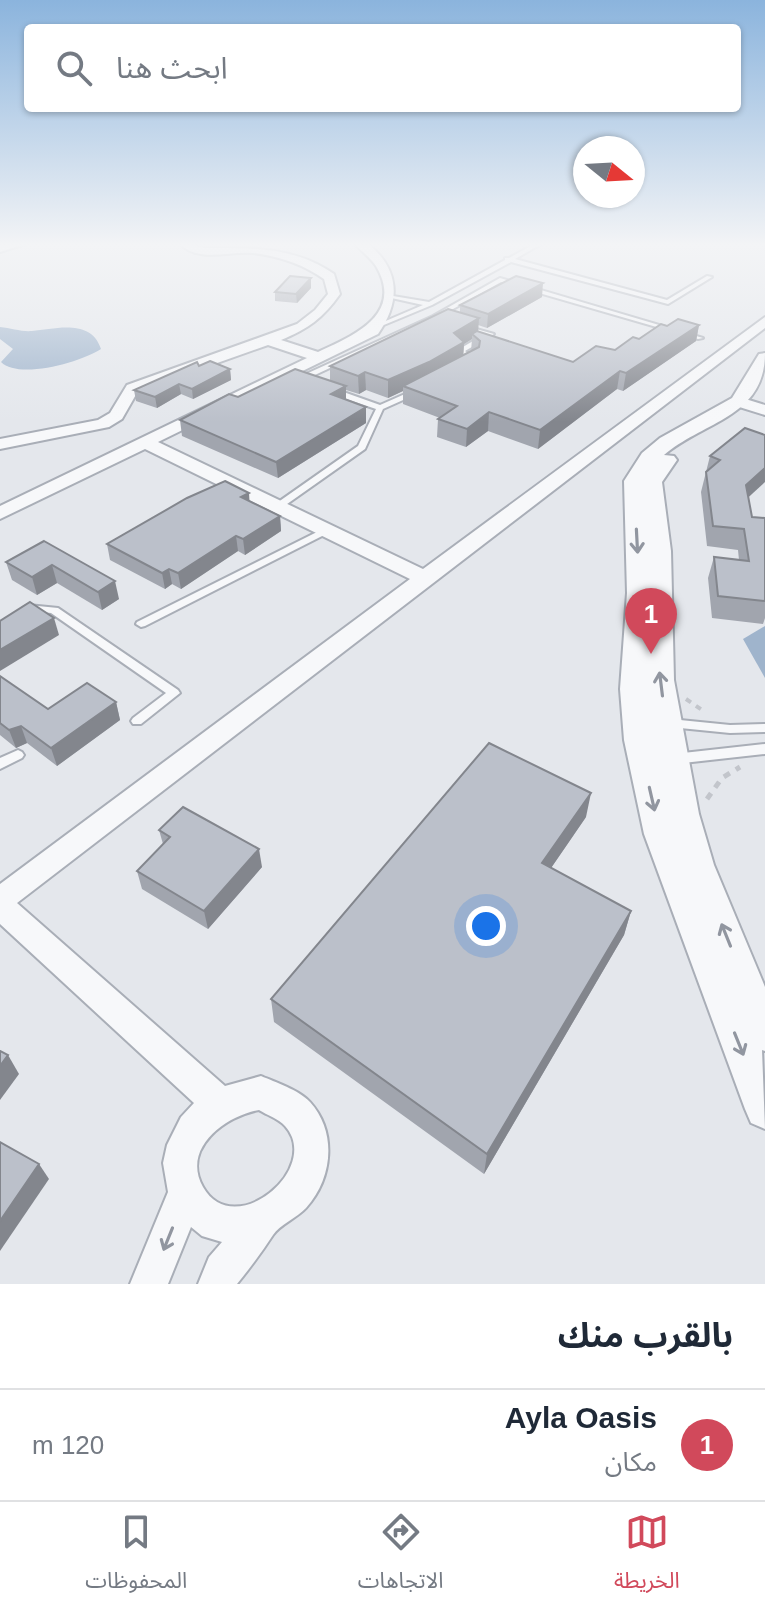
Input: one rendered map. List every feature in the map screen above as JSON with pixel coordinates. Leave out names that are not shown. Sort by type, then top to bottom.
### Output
[{"type":"street","points":[[0,444],[103,424],[116,416],[132,388],[302,327],[327,303]]},
{"type":"street","points":[[1,512],[254,388],[380,331],[387,303]]},
{"type":"street","points":[[219,1103],[0,903],[765,321]]},
{"type":"street","points":[[266,340],[319,357]]},
{"type":"street","points":[[765,358],[756,402],[667,442],[649,457],[634,481],[639,582],[647,643],[634,689],[657,741],[698,865],[765,1033]]},
{"type":"street","points":[[147,443],[224,490],[277,507],[427,579]]},
{"type":"street","points":[[657,741],[660,834],[765,1109]]},
{"type":"street","points":[[261,1093],[281,1099],[297,1112],[308,1131],[312,1153],[308,1178],[297,1200],[279,1218],[257,1229],[233,1231],[213,1225],[197,1213],[186,1194],[181,1174],[183,1153],[190,1133],[203,1116],[219,1103],[239,1094],[261,1093]]},
{"type":"street","points":[[149,1284],[186,1194]]},
{"type":"street","points":[[217,1284],[223,1271],[257,1229]]},
{"type":"lane","points":[[424,303],[430,304]]},
{"type":"lane","points":[[380,331],[435,317],[460,303]]},
{"type":"lane","points":[[579,303],[700,338]]},
{"type":"lane","points":[[254,388],[299,379],[430,304]]},
{"type":"lane","points":[[435,317],[491,334],[460,351],[473,360],[460,368]]},
{"type":"lane","points":[[299,379],[312,383]]},
{"type":"lane","points":[[277,507],[362,447],[380,408],[433,384]]},
{"type":"lane","points":[[326,388],[380,408]]},
{"type":"lane","points":[[141,624],[327,530]]},
{"type":"lane","points":[[19,613],[29,608],[54,610],[174,693],[137,721]]},
{"type":"lane","points":[[657,741],[762,728]]},
{"type":"lane","points":[[657,741],[765,749]]},
{"type":"lane","points":[[0,764],[18,755]]},
{"type":"path","points":[[683,695],[717,717]]},
{"type":"path","points":[[705,803],[722,778],[746,764]]},
{"type":"water","points":[[0,327],[28,331],[81,329],[96,339],[101,349],[50,367],[10,367],[1,362],[13,349],[0,339]]},
{"type":"water","points":[[765,626],[765,678],[743,639]]},
{"type":"building","points":[[464,303],[508,303],[488,314],[460,305]]},
{"type":"building","points":[[448,309],[479,318],[454,333],[464,342],[429,362],[388,380],[365,372],[358,376],[330,366]]},
{"type":"building","points":[[678,319],[699,325],[626,373],[620,371],[540,430],[489,412],[467,429],[438,419],[457,406],[403,386],[479,347],[480,341],[472,334],[477,331],[573,362],[596,346],[615,350],[633,337],[639,339],[661,324],[667,326]]},
{"type":"building","points":[[210,361],[230,369],[192,389],[179,384],[155,397],[134,390],[197,362],[199,366]]},
{"type":"building","points":[[295,369],[346,386],[331,394],[366,407],[276,462],[180,420],[229,394],[238,397]]},
{"type":"building","points":[[745,428],[765,435],[765,468],[746,485],[752,517],[765,518],[765,601],[718,596],[714,557],[749,561],[744,529],[713,526],[706,472],[720,460],[710,456]]},
{"type":"building","points":[[225,481],[249,493],[241,497],[280,516],[243,539],[236,536],[178,573],[169,569],[162,573],[107,544],[187,498]]},
{"type":"building","points":[[44,541],[115,581],[98,592],[52,565],[32,577],[6,562]]},
{"type":"building","points":[[30,602],[54,618],[0,650],[0,621]]},
{"type":"building","points":[[0,676],[48,709],[87,683],[116,702],[51,748],[21,726],[9,730],[0,723]]},
{"type":"building","points":[[489,743],[591,793],[542,863],[631,911],[487,1154],[271,999]]},
{"type":"building","points":[[183,807],[259,849],[204,911],[137,871],[170,837],[159,830]]},
{"type":"building","points":[[0,1051],[8,1055],[0,1066]]},
{"type":"building","points":[[0,1142],[39,1164],[0,1221]]},
{"type":"place","name":"Ayla Oasis","points":[[651,654]]}]
